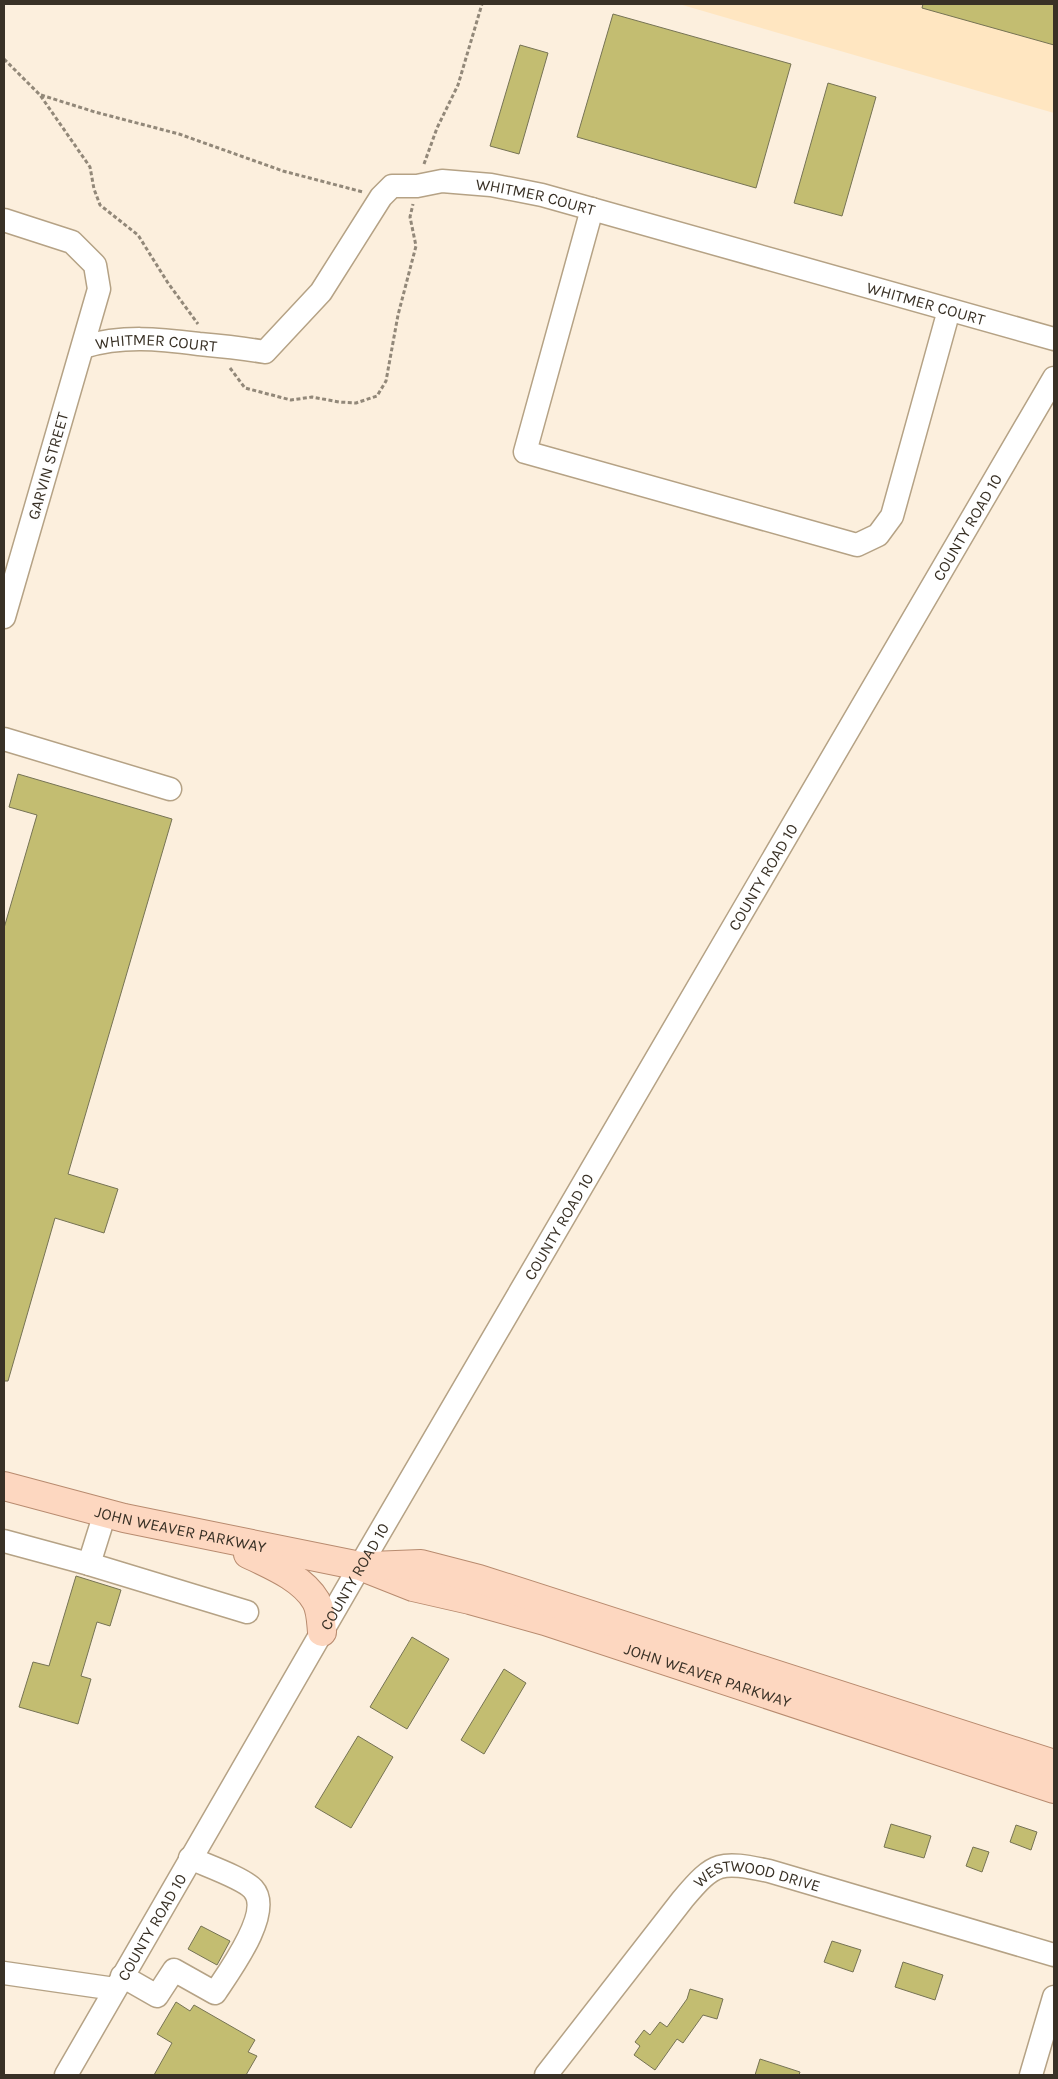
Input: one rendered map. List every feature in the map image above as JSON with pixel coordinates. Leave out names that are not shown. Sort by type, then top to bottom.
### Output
[{"type":"main road","name":"JOHN WEAVER PARKWAY","points":[[4,1486],[105,1513],[360,1566],[413,1587],[470,1600],[545,1622],[1054,1789]]},
{"type":"main road","points":[[218,1538],[281,1571],[306,1589],[316,1602],[321,1616],[322,1632]]},
{"type":"main road","name":"JOHN WEAVER PARKWAY","points":[[360,1566],[421,1564],[480,1580],[1054,1764]]},
{"type":"street","name":"WHITMER COURT","points":[[83,347],[101,342],[145,338],[227,345],[265,352],[321,292],[381,197],[392,186],[415,196],[442,181],[492,185],[542,195],[1054,339]]},
{"type":"street","points":[[592,209],[524,452],[857,544],[878,535],[892,516],[949,310]]},
{"type":"street","name":"GARVIN STREET","points":[[4,220],[72,242],[95,265],[100,289],[4,617]]},
{"type":"street","name":"COUNTY ROAD 10","points":[[66,2075],[360,1566],[1054,378]]},
{"type":"street","points":[[4,739],[170,790]]},
{"type":"street","points":[[89,1564],[105,1513]]},
{"type":"street","points":[[4,1541],[89,1564],[247,1612]]},
{"type":"street","points":[[4,1973],[118,1982],[157,1996],[174,1970],[215,1993],[238,1958],[255,1926],[260,1904],[254,1890],[239,1880],[190,1858]]},
{"type":"street","name":"WESTWOOD DRIVE","points":[[546,2075],[702,1876],[720,1865],[741,1865],[769,1871],[1054,1955]]},
{"type":"street","points":[[1030,2075],[1054,1997]]},
{"type":"path","points":[[4,59],[40,95],[90,167],[94,189],[100,205],[138,235],[168,283],[245,388],[291,400],[312,397],[356,403],[377,396],[386,381],[398,315],[416,246],[410,217],[415,196],[437,128],[458,85],[482,4]]},
{"type":"path","points":[[40,95],[95,112],[179,134],[282,171],[381,197],[415,196]]},
{"type":"shaded area","points":[[679,4],[1054,4],[1054,113]]},
{"type":"building","points":[[923,4],[1054,4],[1054,45],[922,8]]},
{"type":"building","points":[[613,14],[791,64],[756,188],[577,137]]},
{"type":"building","points":[[520,45],[548,53],[519,154],[490,146]]},
{"type":"building","points":[[828,83],[876,97],[842,216],[794,203]]},
{"type":"building","points":[[18,774],[172,819],[68,1174],[118,1189],[104,1233],[55,1218],[8,1381],[4,1381],[4,928],[37,815],[9,807]]},
{"type":"building","points":[[76,1576],[121,1590],[110,1626],[97,1622],[81,1676],[91,1679],[78,1724],[19,1707],[33,1662],[49,1666]]},
{"type":"building","points":[[412,1637],[449,1659],[407,1729],[370,1707]]},
{"type":"building","points":[[504,1669],[526,1683],[484,1754],[461,1740]]},
{"type":"building","points":[[358,1736],[393,1757],[351,1828],[315,1807]]},
{"type":"building","points":[[891,1824],[931,1836],[924,1858],[884,1847]]},
{"type":"building","points":[[1016,1825],[1037,1832],[1031,1850],[1010,1842]]},
{"type":"building","points":[[973,1847],[989,1852],[982,1872],[966,1866]]},
{"type":"building","points":[[201,1926],[230,1941],[217,1965],[188,1949]]},
{"type":"building","points":[[832,1941],[861,1950],[853,1972],[824,1962]]},
{"type":"building","points":[[903,1962],[943,1975],[935,2000],[895,1987]]},
{"type":"building","points":[[690,1989],[723,1999],[717,2019],[703,2015],[683,2043],[677,2039],[655,2070],[634,2055],[640,2046],[635,2042],[644,2030],[650,2035],[660,2022],[667,2027],[687,1999]]},
{"type":"building","points":[[176,2002],[190,2011],[194,2005],[255,2040],[248,2052],[257,2056],[246,2075],[154,2075],[172,2043],[157,2034]]},
{"type":"building","points":[[760,2059],[800,2072],[799,2075],[755,2075]]}]
